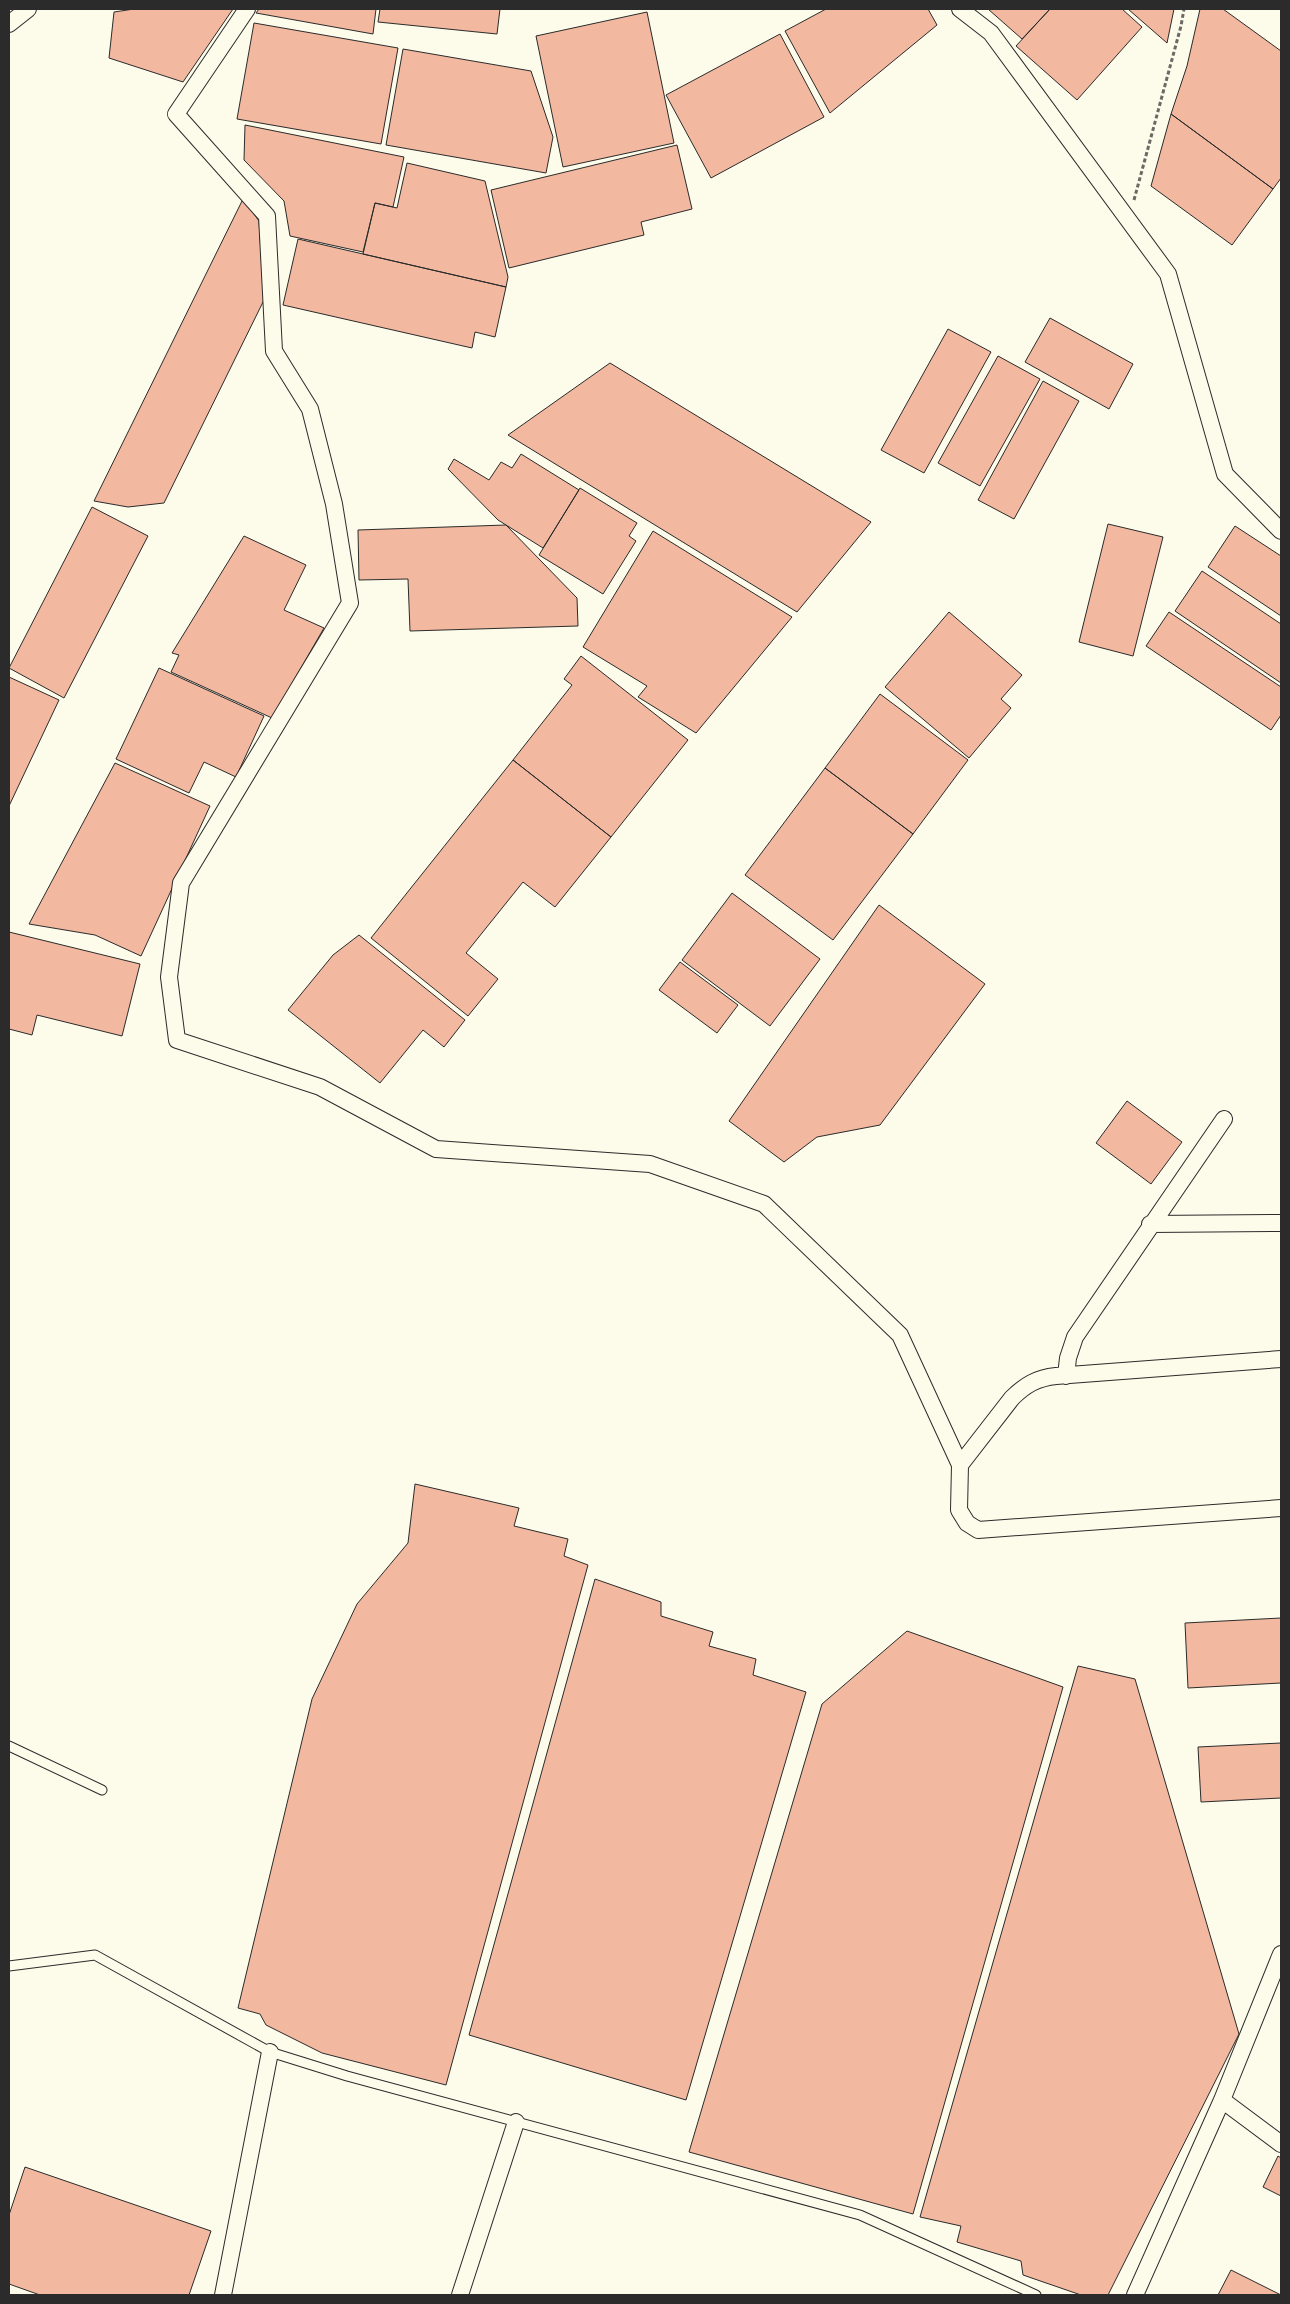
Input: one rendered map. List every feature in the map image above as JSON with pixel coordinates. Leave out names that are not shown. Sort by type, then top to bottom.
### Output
[{"type":"street","points":[[9,24],[28,9]]},
{"type":"street","points":[[247,9],[176,114],[267,216],[274,351],[310,409],[334,504],[350,603],[181,883],[169,977],[177,1040],[320,1087],[436,1149],[650,1164],[764,1204],[900,1335],[960,1465],[959,1510],[968,1523],[978,1530],[1281,1508]]},
{"type":"street","points":[[960,9],[991,33],[1168,274],[1225,474],[1281,531]]},
{"type":"street","points":[[1066,1376],[1068,1358],[1075,1337],[1150,1224],[1224,1119]]},
{"type":"street","points":[[1150,1224],[1281,1223]]},
{"type":"street","points":[[960,1465],[1019,1390],[1037,1380],[1281,1359]]},
{"type":"street","points":[[1135,2295],[1222,2100],[1281,1954]]},
{"type":"street","points":[[223,2295],[270,2052]]},
{"type":"street","points":[[1222,2100],[1281,2144]]},
{"type":"street","points":[[460,2295],[516,2122]]},
{"type":"lane","points":[[9,1746],[102,1790]]},
{"type":"lane","points":[[9,1966],[95,1954],[270,2052],[347,2076],[860,2215],[1036,2295]]},
{"type":"path","points":[[1129,220],[1184,9]]},
{"type":"building","points":[[134,9],[233,9],[183,82],[109,58],[114,12]]},
{"type":"building","points":[[259,9],[376,9],[373,34],[256,13]]},
{"type":"building","points":[[380,9],[500,9],[497,34],[378,22]]},
{"type":"building","points":[[826,9],[928,9],[937,25],[830,113],[785,31]]},
{"type":"building","points":[[988,9],[1050,9],[1022,39]]},
{"type":"building","points":[[1050,9],[1122,9],[1142,27],[1077,100],[1016,46]]},
{"type":"building","points":[[1128,9],[1174,9],[1167,43]]},
{"type":"building","points":[[1200,9],[1223,9],[1281,51],[1281,178],[1273,189],[1171,114],[1187,66]]},
{"type":"building","points":[[647,12],[674,143],[563,167],[536,36]]},
{"type":"building","points":[[254,23],[398,48],[381,144],[237,119]]},
{"type":"building","points":[[780,34],[824,117],[711,178],[666,95]]},
{"type":"building","points":[[403,49],[531,71],[553,137],[546,173],[386,145]]},
{"type":"building","points":[[1171,114],[1273,189],[1232,245],[1151,186]]},
{"type":"building","points":[[245,125],[404,157],[393,207],[375,203],[363,252],[290,236],[284,201],[244,160]]},
{"type":"building","points":[[677,145],[692,209],[641,222],[644,235],[509,268],[491,190]]},
{"type":"building","points":[[407,163],[485,181],[508,277],[506,287],[363,254],[375,203],[397,208]]},
{"type":"building","points":[[243,199],[259,221],[264,300],[164,503],[128,507],[94,501]]},
{"type":"building","points":[[298,239],[506,287],[495,337],[475,332],[472,348],[283,305]]},
{"type":"building","points":[[1050,318],[1133,364],[1109,409],[1025,362]]},
{"type":"building","points":[[948,329],[991,352],[924,473],[881,450]]},
{"type":"building","points":[[998,356],[1040,379],[980,486],[938,463]]},
{"type":"building","points":[[610,363],[871,522],[797,612],[508,435]]},
{"type":"building","points":[[1043,381],[1079,401],[1014,519],[978,500]]},
{"type":"building","points":[[521,454],[579,490],[543,548],[498,520],[448,469],[454,459],[489,480],[501,462],[512,468]]},
{"type":"building","points":[[580,488],[637,523],[629,536],[636,541],[603,594],[539,555]]},
{"type":"building","points":[[92,507],[148,536],[64,698],[9,668]]},
{"type":"building","points":[[1108,524],[1163,537],[1133,656],[1079,642]]},
{"type":"building","points":[[506,525],[577,598],[578,626],[410,631],[408,579],[359,580],[358,530]]},
{"type":"building","points":[[1235,526],[1281,556],[1281,616],[1208,567]]},
{"type":"building","points":[[653,531],[792,617],[696,733],[638,697],[647,686],[583,647]]},
{"type":"building","points":[[244,536],[306,565],[284,610],[324,628],[272,718],[171,672],[179,655],[172,653]]},
{"type":"building","points":[[1202,571],[1281,624],[1281,683],[1175,611]]},
{"type":"building","points":[[949,612],[1022,675],[1001,699],[1011,708],[969,758],[885,687]]},
{"type":"building","points":[[1169,612],[1281,687],[1281,715],[1271,730],[1146,646]]},
{"type":"building","points":[[581,656],[688,740],[611,837],[513,760],[572,685],[564,679]]},
{"type":"building","points":[[159,668],[264,716],[236,777],[204,762],[189,793],[116,759]]},
{"type":"building","points":[[9,677],[59,700],[9,806]]},
{"type":"building","points":[[880,694],[968,760],[913,834],[825,768]]},
{"type":"building","points":[[513,760],[611,837],[555,907],[523,882],[466,953],[498,979],[468,1016],[371,938]]},
{"type":"building","points":[[115,763],[210,806],[141,956],[95,935],[29,924]]},
{"type":"building","points":[[825,768],[913,834],[833,940],[745,875]]},
{"type":"building","points":[[732,893],[820,959],[770,1026],[682,960]]},
{"type":"building","points":[[879,905],[985,984],[880,1125],[817,1137],[784,1162],[729,1121]]},
{"type":"building","points":[[9,932],[140,964],[122,1036],[37,1015],[32,1035],[9,1029]]},
{"type":"building","points":[[359,935],[465,1020],[444,1047],[423,1030],[380,1083],[288,1010],[333,955]]},
{"type":"building","points":[[680,962],[738,1005],[717,1033],[659,990]]},
{"type":"building","points":[[1127,1101],[1182,1142],[1151,1184],[1096,1143]]},
{"type":"building","points":[[415,1484],[519,1508],[514,1526],[568,1539],[564,1556],[588,1565],[446,2085],[322,2053],[266,2025],[260,2014],[238,2008],[312,1699],[357,1604],[408,1543]]},
{"type":"building","points":[[595,1579],[661,1602],[661,1616],[713,1632],[709,1646],[756,1659],[753,1675],[806,1692],[686,2100],[469,2035]]},
{"type":"building","points":[[1281,1618],[1281,1683],[1188,1688],[1185,1623]]},
{"type":"building","points":[[907,1631],[1063,1687],[913,2214],[689,2152],[822,1704]]},
{"type":"building","points":[[1078,1666],[1135,1679],[1239,2034],[1108,2295],[1081,2295],[1023,2275],[1021,2261],[957,2242],[961,2226],[920,2217]]},
{"type":"building","points":[[1281,1743],[1281,1798],[1201,1802],[1198,1747]]},
{"type":"building","points":[[1278,2156],[1281,2158],[1281,2196],[1263,2187]]},
{"type":"building","points":[[25,2167],[211,2231],[189,2295],[40,2295],[9,2284],[9,2215]]},
{"type":"building","points":[[1231,2270],[1281,2295],[1218,2295]]}]
